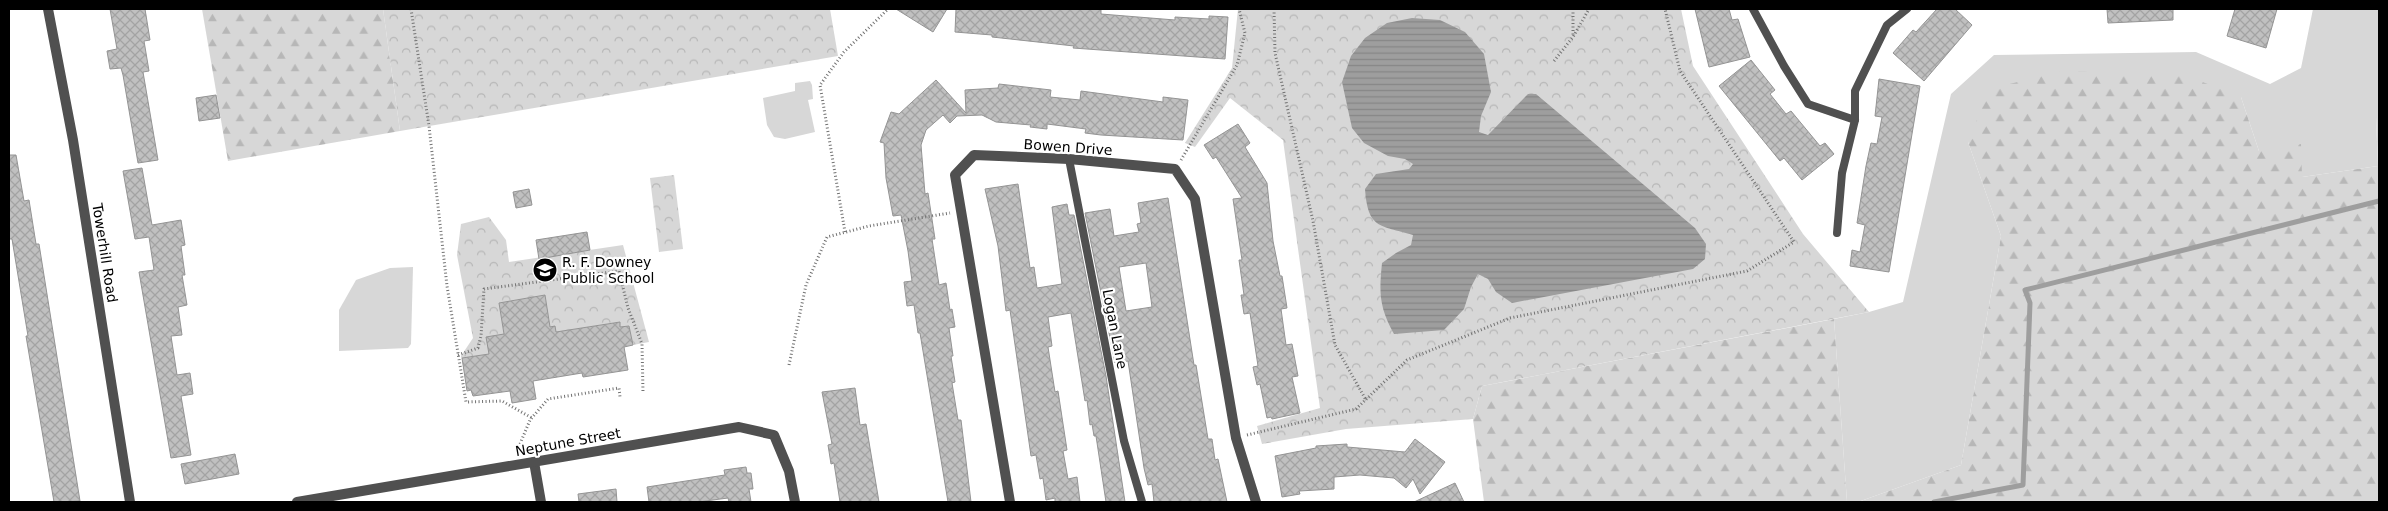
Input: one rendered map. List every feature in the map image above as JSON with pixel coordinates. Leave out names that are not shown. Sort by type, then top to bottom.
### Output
[{"type":"street","name":"Towerhill Road","points":[[48,9],[73,140],[130,502]]},
{"type":"street","name":"Bowen Drive","points":[[1010,502],[955,175],[974,155],[1069,159],[1175,169]]},
{"type":"street","points":[[1175,169],[1195,199],[1236,438],[1256,502]]},
{"type":"street","name":"Neptune Street","points":[[297,502],[739,427],[774,435],[789,471],[795,502]]},
{"type":"street","points":[[534,462],[541,502]]},
{"type":"lane","points":[[1753,9],[1784,66],[1808,104],[1854,120]]},
{"type":"lane","points":[[1837,232],[1842,173],[1854,120],[1855,91],[1887,25],[1907,9]]},
{"type":"lane","name":"Logan Lane","points":[[1069,159],[1124,442],[1142,502]]},
{"type":"path","points":[[411,9],[430,126],[447,286],[466,402],[502,401],[532,418]]},
{"type":"path","points":[[845,232],[820,85],[844,52],[888,9]]},
{"type":"path","points":[[1175,169],[1237,65],[1245,33],[1239,9]]},
{"type":"path","points":[[1274,9],[1275,53],[1313,221],[1335,346],[1366,400]]},
{"type":"path","points":[[1573,9],[1573,37]]},
{"type":"path","points":[[1554,61],[1573,37],[1589,9]]},
{"type":"path","points":[[1236,438],[1356,409],[1407,360],[1510,318],[1747,271],[1794,242],[1680,71],[1666,9]]},
{"type":"path","points":[[788,365],[809,276],[827,237],[869,226],[961,211]]},
{"type":"path","points":[[458,355],[478,348],[481,336],[484,289],[619,271],[628,308],[642,344],[643,393]]},
{"type":"path","points":[[520,444],[532,418],[548,399],[619,388],[620,397]]},
{"type":"green space","points":[[202,9],[383,9],[400,131],[228,161]]},
{"type":"green space","points":[[383,9],[830,9],[838,56],[400,131]]},
{"type":"green space","points":[[1238,9],[1681,9],[1693,66],[1803,234],[1869,312],[1482,386],[1473,419],[1346,429],[1262,444],[1257,426],[1320,408],[1283,140],[1230,98],[1195,147],[1185,143],[1232,68]]},
{"type":"green space","points":[[2313,9],[2379,9],[2379,116],[2376,118],[2378,166],[2302,177],[2259,151],[2241,97],[1968,142],[2001,236],[1961,465],[1858,502],[1847,502],[1834,319],[1869,312],[1903,302],[1951,94],[1994,55],[2196,52],[2270,84],[2301,68]]},
{"type":"green space","points":[[2063,71],[2182,74],[2241,97],[2259,151],[2301,144],[2302,177],[2378,166],[2376,117],[2379,116],[2379,502],[1858,502],[1961,465],[2001,236],[1968,142],[1989,89]]},
{"type":"green space","points":[[810,81],[813,99],[808,100],[815,132],[785,139],[774,137],[767,125],[763,98],[795,91],[795,83]]},
{"type":"green space","points":[[674,175],[683,249],[659,252],[650,178]]},
{"type":"green space","points":[[489,217],[506,240],[509,262],[623,245],[649,342],[633,345],[629,326],[620,327],[619,322],[556,332],[550,327],[545,295],[499,303],[504,334],[489,354],[461,358],[473,338],[457,255],[461,224]]},
{"type":"green space","points":[[413,267],[411,344],[408,348],[339,351],[339,310],[356,280],[390,268]]},
{"type":"green space","points":[[1834,319],[1847,502],[1484,502],[1473,419],[1482,386]]},
{"type":"shaded area","points":[[1412,18],[1440,20],[1465,32],[1484,54],[1491,92],[1481,116],[1479,132],[1488,135],[1528,94],[1536,94],[1695,228],[1706,244],[1705,259],[1693,269],[1512,303],[1496,292],[1488,279],[1478,274],[1471,287],[1464,309],[1444,330],[1394,334],[1385,316],[1381,300],[1382,263],[1411,245],[1413,235],[1384,227],[1377,223],[1369,212],[1365,189],[1376,174],[1409,169],[1413,164],[1405,159],[1388,156],[1364,143],[1352,128],[1342,82],[1351,56],[1365,38],[1387,23]]},
{"type":"building","points":[[110,9],[145,9],[150,40],[144,41],[149,71],[143,72],[158,160],[138,163],[121,68],[110,69],[107,51],[117,49]]},
{"type":"building","points":[[896,9],[947,9],[933,32]]},
{"type":"building","points":[[956,9],[1101,9],[1101,14],[1175,20],[1175,17],[1209,19],[1209,16],[1228,17],[1225,59],[1073,48],[1074,46],[955,32]]},
{"type":"building","points":[[1695,9],[1729,9],[1732,20],[1738,19],[1750,57],[1709,67]]},
{"type":"building","points":[[1937,9],[1955,9],[1972,25],[1924,81],[1893,53],[1913,30],[1916,32]]},
{"type":"building","points":[[2107,9],[2173,9],[2173,20],[2108,23]]},
{"type":"building","points":[[2235,9],[2277,9],[2266,48],[2227,36]]},
{"type":"building","points":[[1751,60],[1775,90],[1770,94],[1786,114],[1791,111],[1820,146],[1825,143],[1834,154],[1802,180],[1784,158],[1780,161],[1719,86]]},
{"type":"building","points":[[1879,79],[1920,86],[1889,272],[1850,266],[1852,250],[1860,252],[1865,225],[1857,223],[1866,166],[1871,143],[1877,144],[1882,117],[1875,116]]},
{"type":"building","points":[[936,80],[966,113],[965,90],[998,88],[999,84],[1051,90],[1050,97],[1080,100],[1081,91],[1163,102],[1163,97],[1188,100],[1183,140],[1101,135],[1085,133],[1086,129],[1047,124],[1047,129],[1030,127],[1031,125],[996,122],[982,115],[957,116],[950,123],[943,115],[926,130],[921,145],[925,194],[928,193],[939,285],[946,283],[955,327],[949,328],[955,382],[952,383],[958,420],[961,420],[971,502],[948,502],[920,333],[918,333],[914,305],[907,306],[904,282],[912,281],[908,251],[901,215],[893,216],[886,178],[884,143],[880,142],[891,112],[899,114]]},
{"type":"building","points":[[216,95],[220,118],[199,121],[196,98]]},
{"type":"building","points":[[1238,124],[1250,143],[1245,147],[1267,183],[1273,241],[1280,276],[1282,276],[1287,308],[1281,309],[1286,345],[1292,344],[1298,376],[1292,377],[1300,413],[1272,419],[1271,417],[1267,418],[1260,384],[1257,385],[1253,367],[1258,366],[1250,313],[1244,314],[1241,295],[1244,295],[1239,260],[1242,260],[1233,199],[1242,198],[1216,157],[1213,159],[1204,145]]},
{"type":"building","points":[[9,155],[16,155],[24,201],[29,200],[36,244],[39,244],[80,501],[54,502],[12,239],[9,239]]},
{"type":"building","points":[[142,168],[152,225],[181,220],[185,245],[181,246],[185,275],[182,275],[187,305],[178,307],[182,335],[171,336],[177,375],[190,373],[193,394],[181,396],[191,455],[171,458],[139,272],[154,270],[149,237],[135,239],[123,171]]},
{"type":"building","points":[[1018,184],[1030,268],[1034,267],[1037,288],[1062,284],[1052,207],[1067,204],[1069,215],[1074,215],[1106,376],[1125,502],[1106,502],[1096,436],[1094,436],[1092,424],[1090,425],[1087,400],[1085,401],[1071,313],[1048,317],[1052,346],[1048,347],[1055,392],[1058,391],[1067,450],[1063,451],[1068,479],[1077,477],[1080,502],[1055,502],[1055,498],[1046,500],[1043,478],[1040,479],[1036,455],[1031,456],[1010,310],[1006,311],[998,246],[985,189]]},
{"type":"building","points":[[529,189],[532,205],[516,208],[513,192]]},
{"type":"building","points":[[1168,198],[1194,365],[1196,365],[1208,439],[1212,439],[1215,460],[1218,459],[1227,502],[1154,502],[1152,484],[1148,485],[1128,361],[1115,363],[1085,213],[1110,209],[1114,236],[1139,232],[1137,224],[1141,223],[1138,203]],"holes":[[[1146,263],[1152,307],[1126,311],[1119,267]]]},
{"type":"building","points":[[587,232],[590,250],[539,259],[536,240]]},
{"type":"building","points":[[545,295],[550,327],[555,326],[556,332],[620,322],[620,327],[629,326],[633,345],[624,347],[628,370],[583,377],[582,373],[533,381],[536,399],[512,403],[510,391],[473,396],[471,390],[467,391],[462,358],[489,354],[486,337],[504,334],[499,303]]},
{"type":"building","points":[[855,388],[860,425],[866,424],[879,502],[840,502],[834,463],[831,464],[828,445],[832,444],[822,392]]},
{"type":"building","points":[[1415,439],[1445,462],[1420,494],[1413,479],[1406,488],[1394,478],[1360,475],[1334,477],[1334,489],[1299,491],[1300,494],[1282,497],[1275,456],[1316,448],[1316,446],[1347,444],[1347,447],[1405,452]]},
{"type":"building","points":[[235,454],[239,474],[185,484],[181,464]]},
{"type":"building","points":[[746,467],[747,473],[751,473],[753,489],[749,489],[751,502],[729,502],[728,498],[698,502],[649,502],[647,487],[725,475],[724,470]]},
{"type":"building","points":[[1455,483],[1464,502],[1414,502]]},
{"type":"building","points":[[616,489],[617,502],[579,502],[578,494]]},
{"type":"waterway","points":[[1934,502],[2023,485],[2030,303],[2025,290],[2379,201]]},
{"type":"place","name":"R. F. Downey Public School","points":[[545,270]]}]
